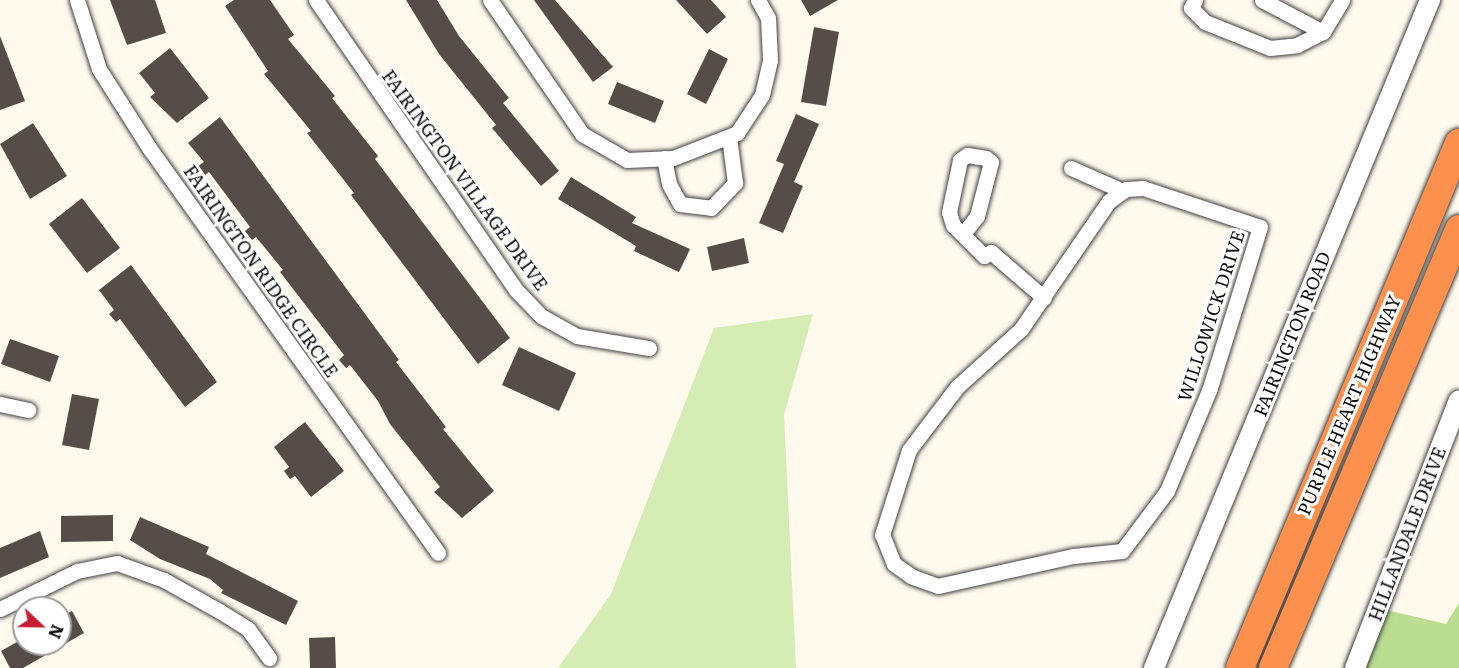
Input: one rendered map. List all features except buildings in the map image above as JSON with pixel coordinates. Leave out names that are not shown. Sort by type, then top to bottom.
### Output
[{"type":"highway","name":"PURPLE HEART HIGHWAY","points":[[1240,668],[1459,143]]},
{"type":"highway","name":"PURPLE HEART HIGHWAY","points":[[1273,668],[1459,229]]},
{"type":"street","name":"FAIRINGTON RIDGE CIRCLE","points":[[76,0],[99,69],[150,149],[438,553]]},
{"type":"street","name":"FAIRINGTON VILLAGE DRIVE","points":[[316,0],[516,290],[541,316],[577,336],[649,348]]},
{"type":"street","points":[[490,0],[582,134],[627,160],[664,158],[701,150],[737,133],[762,95],[770,60],[768,18],[758,0]]},
{"type":"street","points":[[1195,0],[1191,8],[1205,22],[1270,48],[1297,45],[1323,32],[1342,0]]},
{"type":"street","points":[[1262,0],[1323,32]]},
{"type":"street","name":"FAIRINGTON ROAD","points":[[1154,668],[1430,0]]},
{"type":"street","points":[[664,158],[669,184],[680,204],[711,208],[735,183],[729,137]]},
{"type":"street","points":[[963,234],[977,216],[991,162],[986,158],[967,155],[960,160],[949,212],[963,234],[984,256],[991,252],[1044,298]]},
{"type":"street","points":[[1071,168],[1123,191]]},
{"type":"street","name":"WILLOWICK DRIVE","points":[[1143,188],[1260,227],[1210,388],[1167,491],[1122,551],[1073,556],[938,586],[911,576],[894,564],[882,534],[909,450],[957,387],[1021,329],[1109,201],[1123,191],[1143,188]]},
{"type":"street","name":"HILLANDALE DRIVE","points":[[1355,668],[1459,399]]},
{"type":"street","points":[[0,404],[28,410]]},
{"type":"street","points":[[0,609],[76,571],[117,563],[164,580],[221,612],[248,629],[269,658]]},
{"type":"green space","points":[[813,314],[784,415],[796,668],[558,668],[611,594],[714,328]]},
{"type":"green space","points":[[1459,603],[1459,668],[1343,668],[1369,606],[1446,624]]}]
